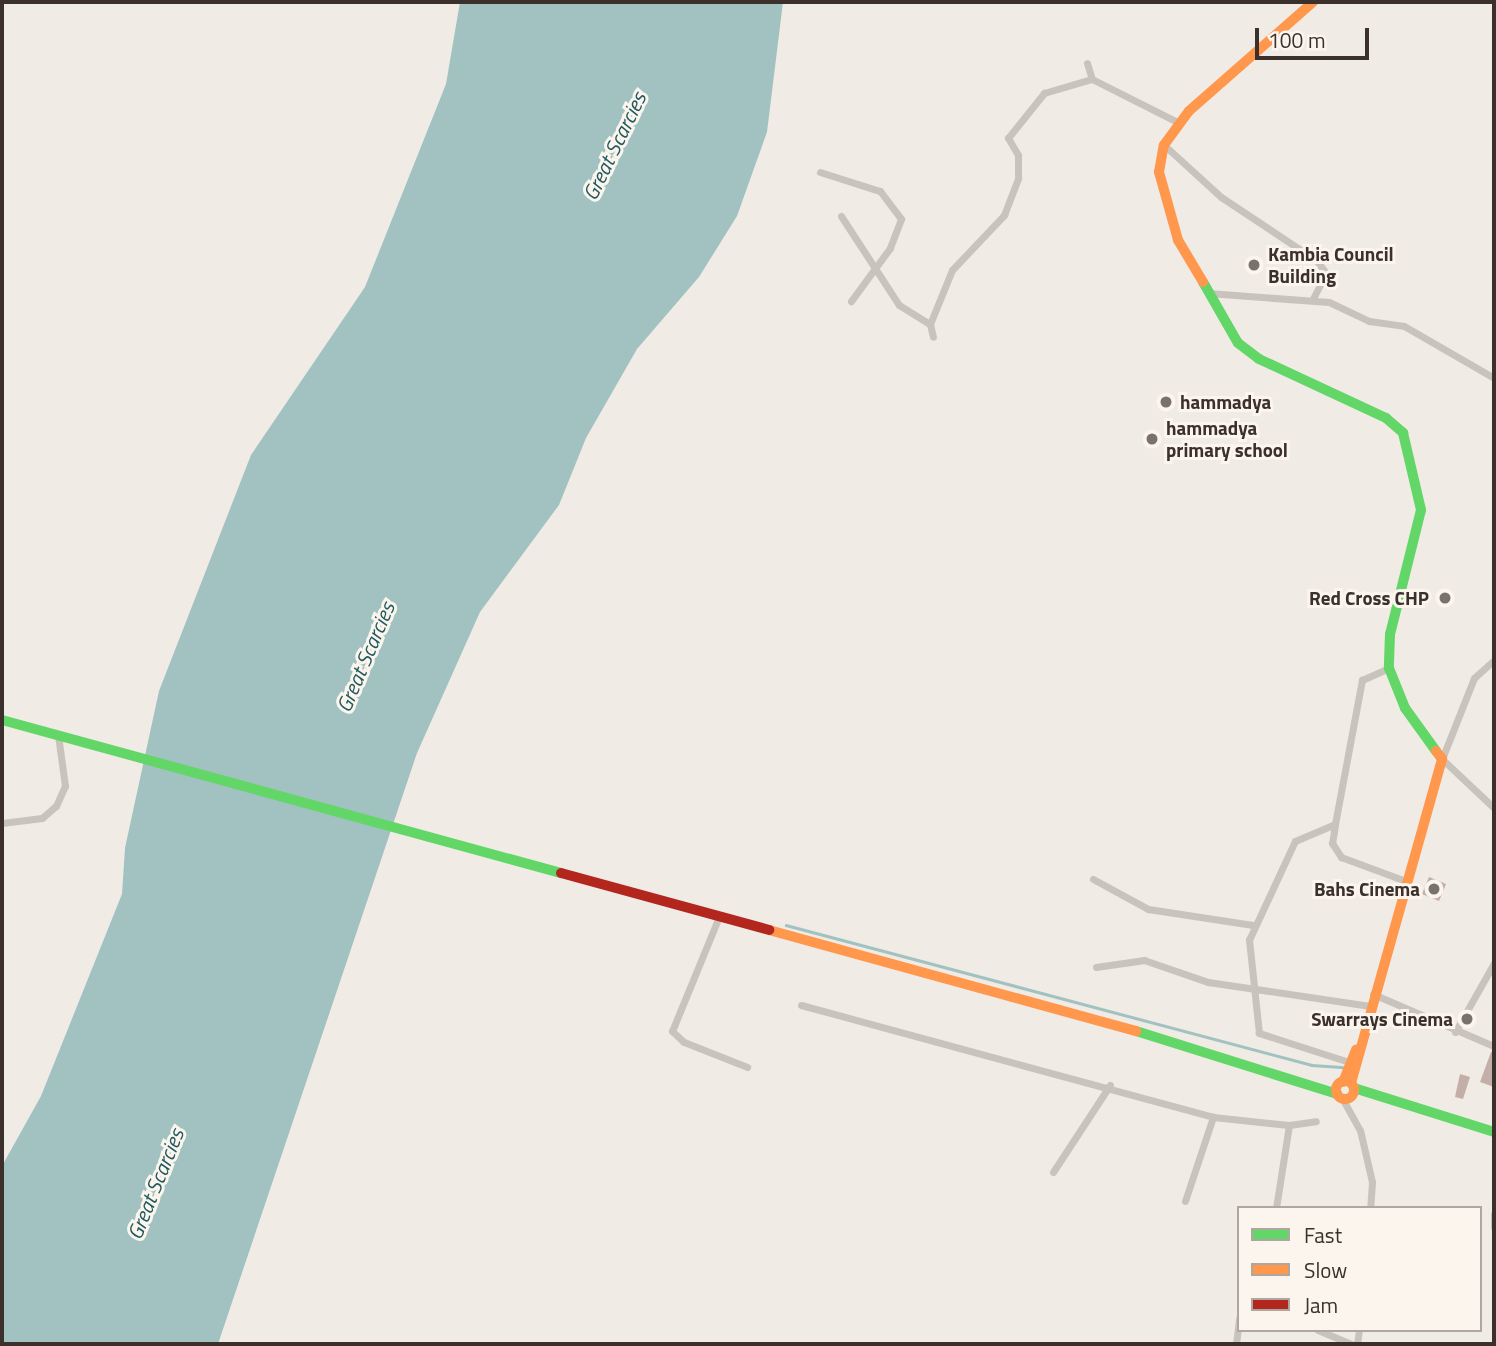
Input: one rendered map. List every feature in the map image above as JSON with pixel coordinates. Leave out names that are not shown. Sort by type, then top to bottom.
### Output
[{"type":"main road","points":[[1313,2],[1179,123],[1164,145],[1161,191],[1204,293],[1238,342],[1259,359],[1358,400],[1403,433],[1421,510],[1390,634],[1389,668],[1405,708],[1442,759],[1345,1089]]},
{"type":"main road","points":[[2,720],[57,733],[718,919],[1494,1132]]},
{"type":"main road","points":[[1345,1089],[1349,1062],[1357,1050]]},
{"type":"street","points":[[1087,63],[1092,79]]},
{"type":"street","points":[[933,337],[930,324],[952,270],[1004,215],[1017,178],[1018,155],[1008,138],[1044,93],[1092,79],[1179,123]]},
{"type":"street","points":[[1164,145],[1191,163],[1220,197],[1316,260],[1326,273],[1312,300]]},
{"type":"street","points":[[820,172],[880,191],[898,210],[897,234],[851,301]]},
{"type":"street","points":[[841,216],[876,264],[899,305],[930,324]]},
{"type":"street","points":[[1204,293],[1312,300],[1404,326],[1494,378]]},
{"type":"street","points":[[1494,660],[1474,678],[1442,759],[1494,808]]},
{"type":"street","points":[[1389,668],[1362,680],[1332,843],[1341,857],[1406,881]]},
{"type":"street","points":[[2,823],[42,817],[56,806],[65,786],[57,733]]},
{"type":"street","points":[[1335,824],[1296,841],[1253,925],[1252,985],[1259,1033],[1349,1062]]},
{"type":"street","points":[[1093,879],[1148,909],[1253,925]]},
{"type":"street","points":[[718,919],[672,1031],[684,1042],[747,1067]]},
{"type":"street","points":[[1096,967],[1144,960],[1208,982],[1252,985],[1370,1006]]},
{"type":"street","points":[[1455,1032],[1494,963]]},
{"type":"street","points":[[1373,994],[1455,1032],[1494,1046]]},
{"type":"street","points":[[801,1005],[1110,1085],[1213,1117],[1289,1125],[1316,1121]]},
{"type":"street","points":[[1053,1172],[1110,1085]]},
{"type":"street","points":[[1345,1089],[1360,1130],[1372,1182],[1370,1206]]},
{"type":"street","points":[[1185,1201],[1213,1117]]},
{"type":"street","points":[[1276,1206],[1289,1125]]},
{"type":"street","points":[[1494,1214],[1494,1227]]},
{"type":"street","points":[[1323,1332],[1351,1344]]},
{"type":"water","name":"Great Scarcies","points":[[460,2],[783,2],[767,132],[737,216],[699,277],[637,349],[586,438],[559,505],[480,612],[417,753],[218,1344],[2,1344],[2,1166],[41,1096],[122,894],[125,848],[159,691],[251,455],[365,287],[446,84]]},
{"type":"building","name":"Bahs Cinema","points":[[1429,877],[1446,884],[1439,901],[1422,894]]},
{"type":"building","points":[[1491,1052],[1494,1052],[1494,1087],[1480,1082]]},
{"type":"building","points":[[1460,1074],[1470,1077],[1463,1099],[1455,1097]]},
{"type":"waterway","points":[[786,925],[1312,1065],[1344,1067]]},
{"type":"traffic: fast","points":[[1203,282],[1238,343],[1259,359],[1386,418],[1403,433],[1421,510],[1390,634],[1389,668],[1405,708],[1436,751]]},
{"type":"traffic: fast","points":[[2,720],[561,873]]},
{"type":"traffic: fast","points":[[1136,1031],[1337,1094]]},
{"type":"traffic: fast","points":[[1354,1088],[1494,1132]]},
{"type":"traffic: slow","points":[[1203,282],[1178,240],[1159,172],[1164,145],[1189,111],[1313,2]]},
{"type":"traffic: slow","points":[[1351,1083],[1442,759],[1436,751]]},
{"type":"traffic: slow","points":[[769,930],[1136,1031]]},
{"type":"traffic: slow","points":[[1343,1082],[1356,1050]]},
{"type":"traffic: slow","points":[[1345,1081],[1351,1084],[1354,1090],[1351,1096],[1345,1099],[1339,1096],[1336,1090],[1339,1084],[1345,1081]]},
{"type":"traffic: jam","points":[[561,873],[769,930]]},
{"type":"place","name":"Kambia Council Building","points":[[1254,265]]},
{"type":"place","name":"hammadya","points":[[1166,402]]},
{"type":"place","name":"hammadya primary school","points":[[1152,439]]},
{"type":"place","name":"Red Cross CHP","points":[[1445,598]]},
{"type":"place","name":"Bahs Cinema","points":[[1434,889]]},
{"type":"place","name":"Swarrays Cinema","points":[[1467,1019]]}]
